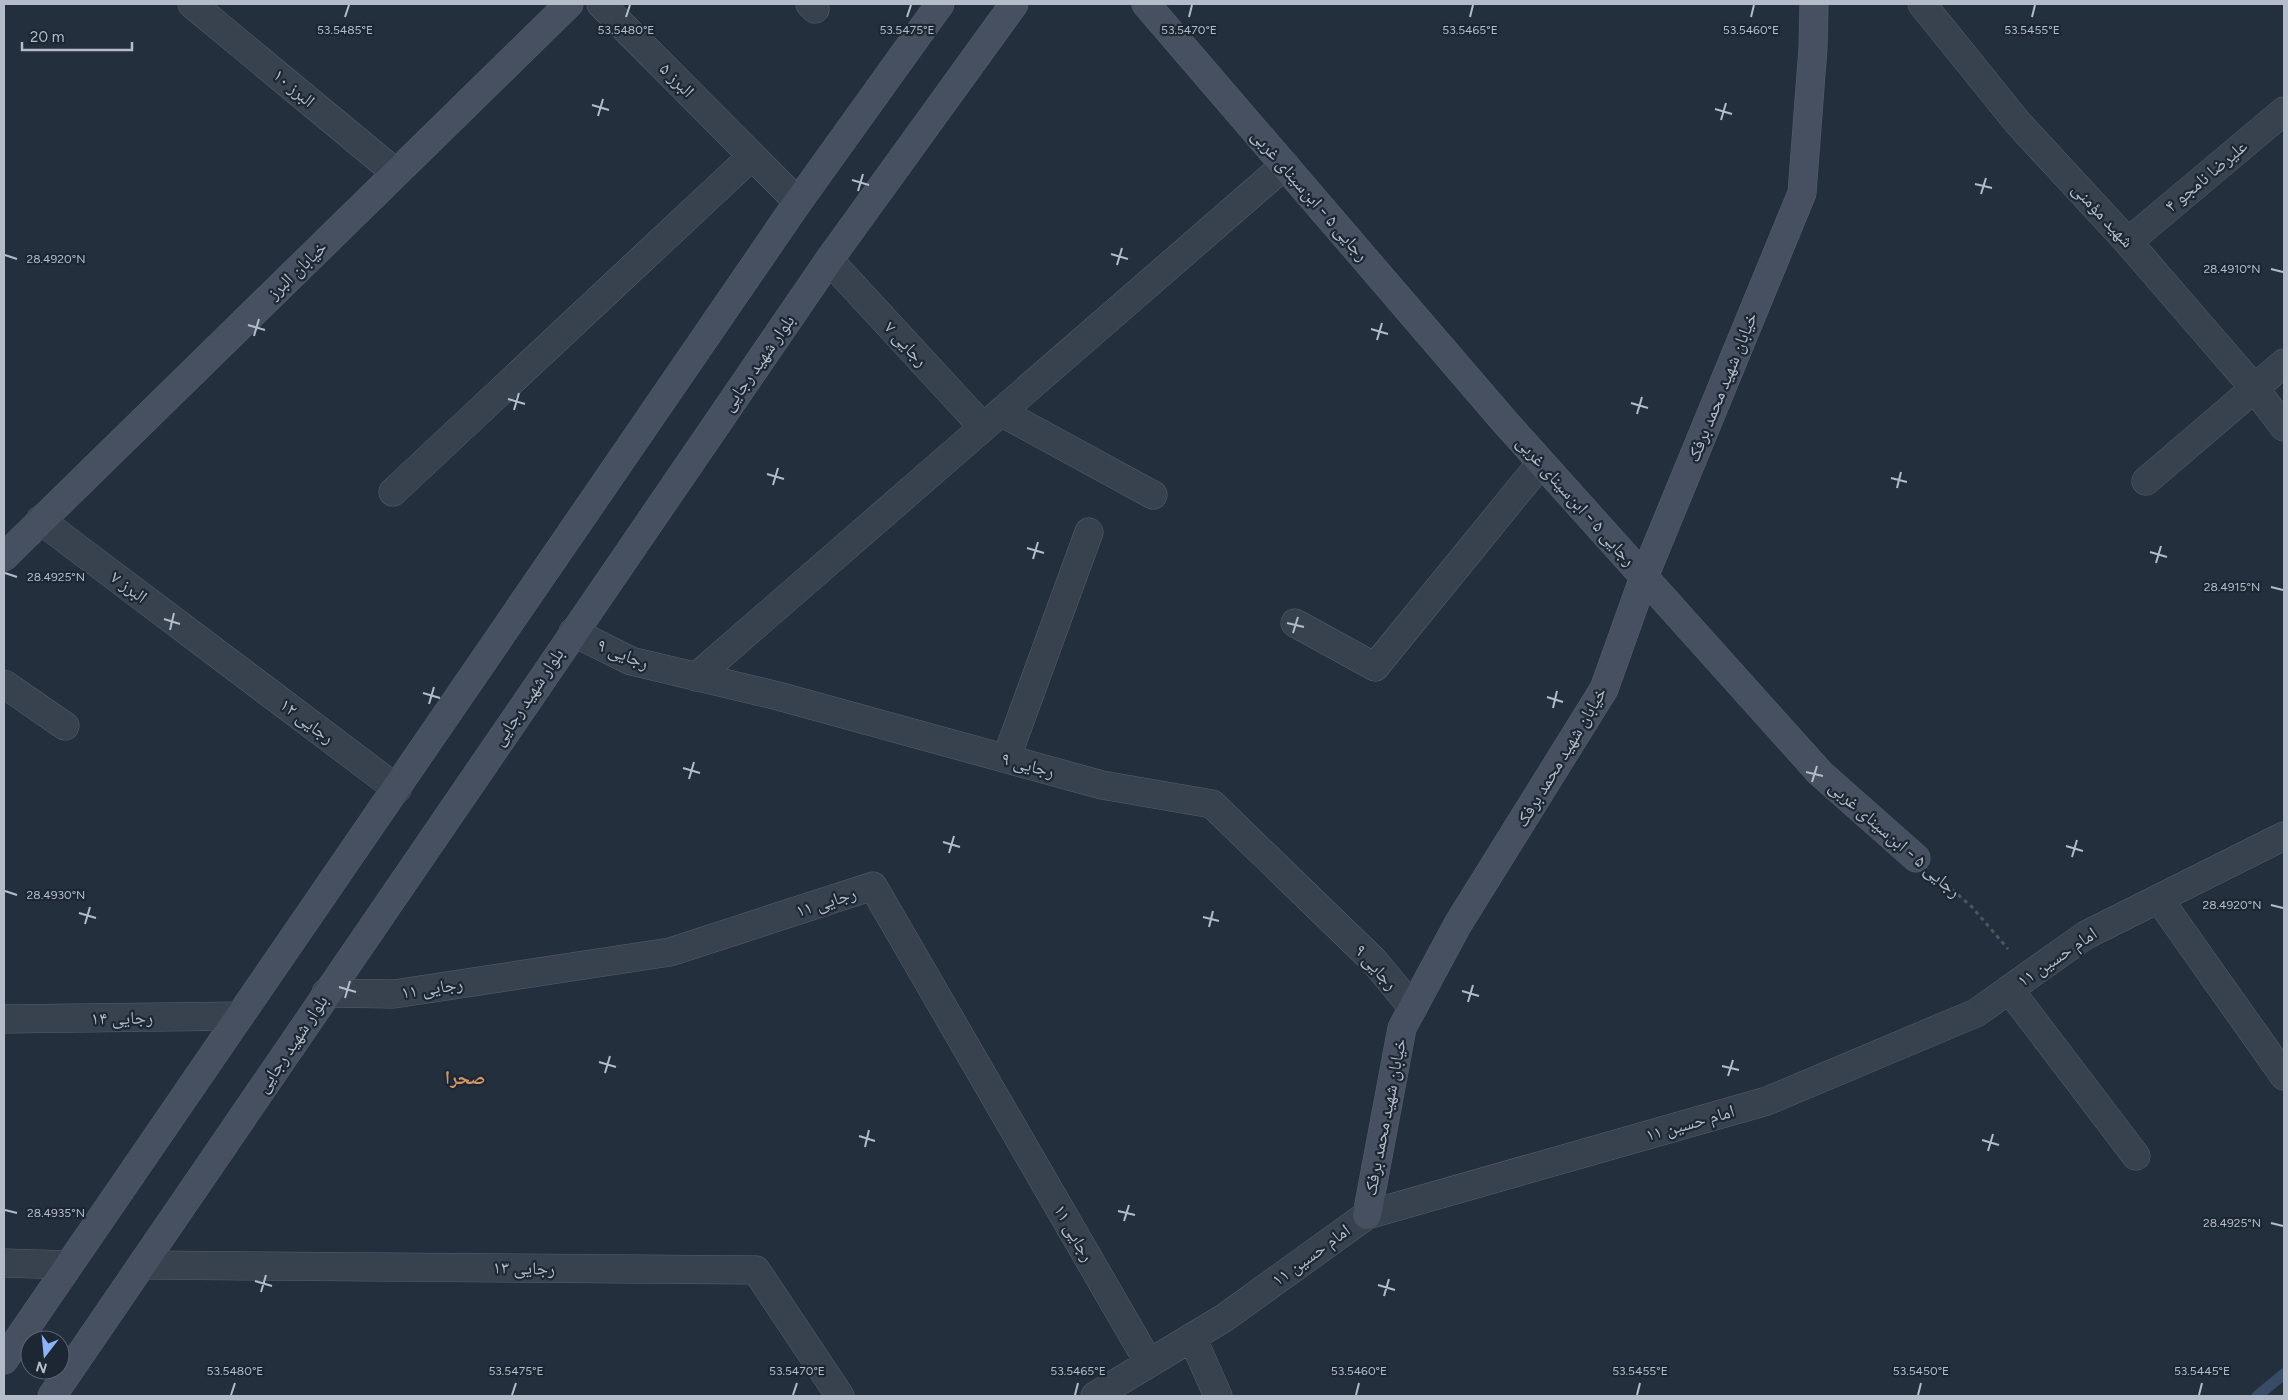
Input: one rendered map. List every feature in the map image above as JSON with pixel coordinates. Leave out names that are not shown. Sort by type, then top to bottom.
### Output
[{"type":"main road","name":"خیابان البرز","points":[[4,557],[569,4]]},
{"type":"main road","points":[[4,1360],[798,202],[940,4]]},
{"type":"main road","name":"بلوار شهید رجایی","points":[[52,1396],[572,632],[829,260],[1014,4]]},
{"type":"main road","name":"رجایی ۵ - ابن‌سینای غربی","points":[[1146,4],[1541,463],[1820,773],[1916,858]]},
{"type":"main road","name":"خیابان شهید محمد برفک","points":[[1367,1215],[1402,1028],[1458,924],[1604,689],[1644,577],[1802,193],[1813,48],[1814,4]]},
{"type":"street","name":"البرز ۱۰","points":[[192,4],[396,173]]},
{"type":"street","name":"البرز ۵","points":[[601,4],[798,202]]},
{"type":"street","name":"شهید مؤمنی","points":[[1922,4],[2018,123],[2128,242],[2255,389],[2284,427]]},
{"type":"street","name":"علیرضا نامجو ۴","points":[[2128,242],[2284,111]]},
{"type":"street","points":[[393,492],[752,156]]},
{"type":"street","points":[[696,676],[1285,165]]},
{"type":"street","name":"رجایی ۷","points":[[829,260],[992,420],[1153,495]]},
{"type":"street","points":[[2146,481],[2284,363]]},
{"type":"street","points":[[1295,623],[1375,667],[1541,463]]},
{"type":"street","name":"البرز ۷","points":[[40,520],[218,654]]},
{"type":"street","points":[[1006,759],[1089,532]]},
{"type":"street","name":"رجایی ۹","points":[[572,632],[631,661],[778,696],[1102,785],[1212,804],[1374,961],[1413,1008]]},
{"type":"street","name":"رجایی ۱۲","points":[[218,654],[397,789]]},
{"type":"street","points":[[4,684],[65,726]]},
{"type":"street","name":"امام حسین ۱۱","points":[[1095,1396],[1224,1318],[1367,1215],[1767,1101],[1976,1012],[2086,935],[2284,836]]},
{"type":"street","name":"رجایی ۱۱","points":[[326,992],[394,994],[670,952],[873,886],[1149,1363]]},
{"type":"street","points":[[2159,899],[2284,1076]]},
{"type":"street","points":[[2020,982],[2136,1156]]},
{"type":"street","name":"رجایی ۱۴","points":[[4,1019],[240,1016]]},
{"type":"street","points":[[4,1263],[69,1265]]},
{"type":"street","name":"رجایی ۱۳","points":[[142,1265],[756,1270],[840,1396]]},
{"type":"street","points":[[1192,1338],[1218,1396]]},
{"type":"path","name":"رجایی ۵ - ابن‌سینای غربی","points":[[1916,858],[1972,907],[2020,982]]},
{"type":"waterway","points":[[2257,1396],[2284,1374]]},
{"type":"district","name":"صحرا","points":[[465,1077]]}]
